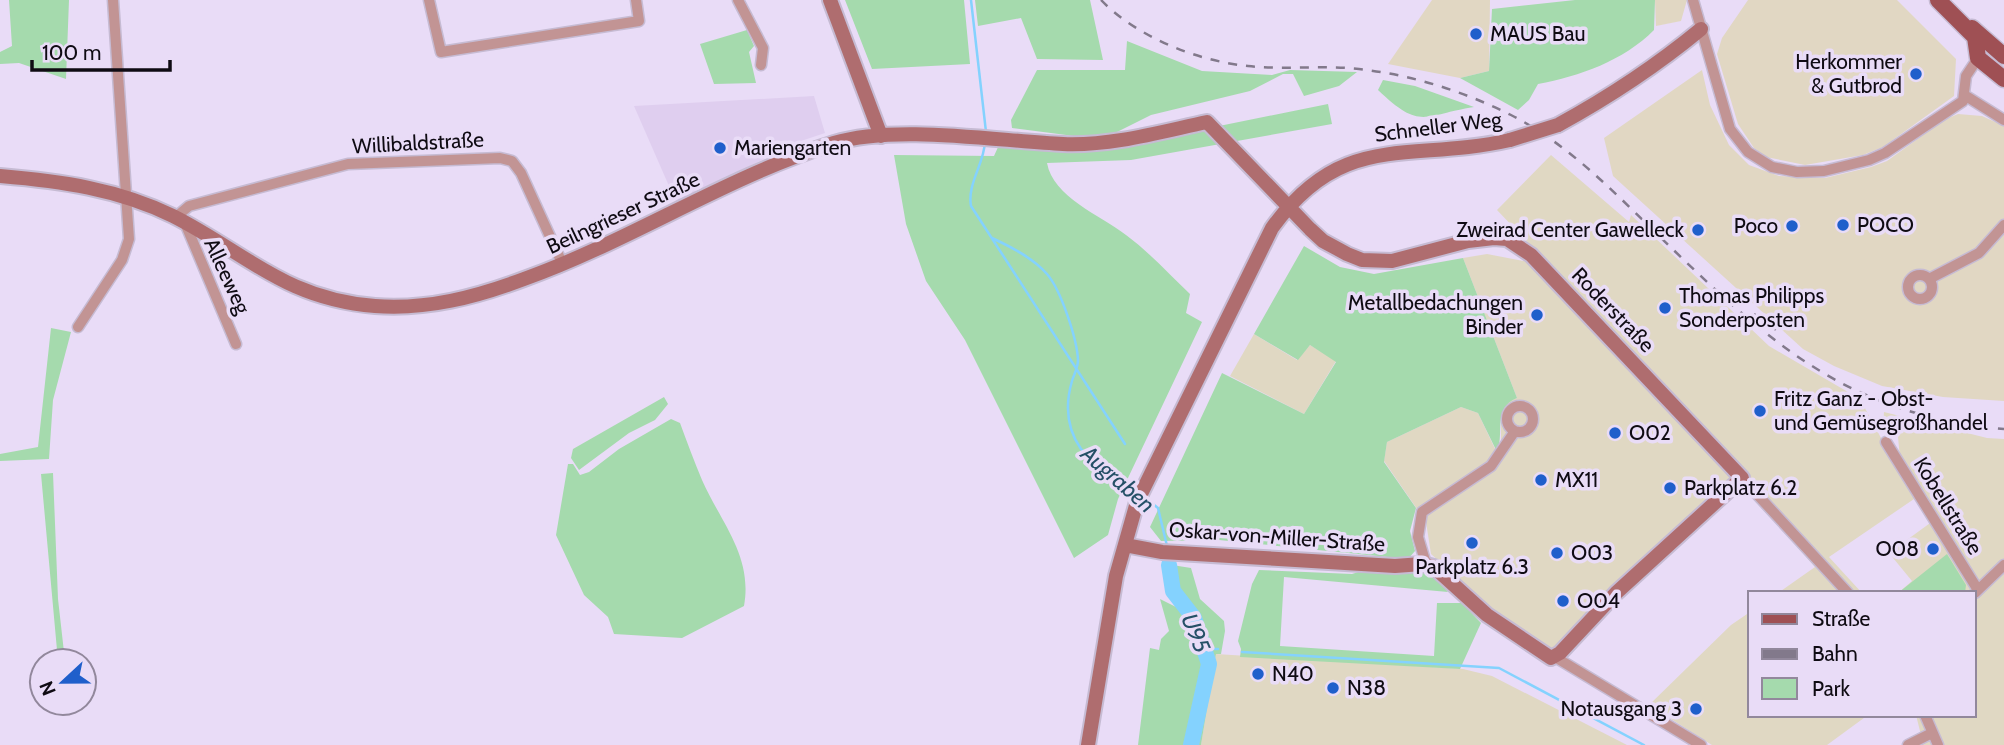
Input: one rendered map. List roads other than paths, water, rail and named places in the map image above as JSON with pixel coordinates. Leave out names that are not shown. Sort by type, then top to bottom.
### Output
[{"type":"main road","points":[[830,0],[881,136]]},
{"type":"main road","points":[[1938,0],[1975,37],[1978,58],[2004,79]]},
{"type":"main road","points":[[1944,0],[2004,56]]},
{"type":"main road","name":"Schneller Weg","points":[[1088,745],[1107,622],[1137,502],[1264,242],[1288,205],[1331,170],[1349,162],[1398,150],[1483,146],[1558,125],[1660,64],[1701,29]]},
{"type":"main road","points":[[1978,58],[1989,57],[2004,67]]},
{"type":"main road","name":"Beilngrieser Straße","points":[[0,176],[53,181],[124,196],[180,220],[276,279],[341,301],[407,307],[460,300],[563,265],[795,157],[845,140],[881,136],[1065,144],[1114,142],[1208,122],[1288,205]]},
{"type":"main road","name":"Roderstraße","points":[[1288,205],[1323,241],[1362,260],[1407,259],[1480,239],[1507,239],[1517,245],[1531,256],[1685,414],[1742,478]]},
{"type":"main road","points":[[1426,564],[1434,567],[1500,625],[1546,657],[1555,657],[1616,593],[1742,478]]},
{"type":"main road","name":"Oskar-von-Miller-Straße","points":[[1125,545],[1168,552],[1395,566],[1426,564]]},
{"type":"street","points":[[78,327],[122,260],[129,239],[124,196],[127,178],[113,0]]},
{"type":"street","points":[[429,0],[441,52],[639,21],[636,0]]},
{"type":"street","points":[[738,0],[763,48],[761,65]]},
{"type":"street","points":[[1693,0],[1730,129],[1748,152],[1772,167],[1797,172],[1824,171],[1885,153],[1933,119],[1960,104],[1966,96],[1966,76],[1978,58]]},
{"type":"street","points":[[1966,96],[2004,120]]},
{"type":"street","name":"Willibaldstraße","points":[[180,220],[189,206],[348,164],[500,158],[512,161],[521,173],[563,265]]},
{"type":"street","name":"Alleeweg","points":[[180,220],[236,344]]},
{"type":"street","points":[[1929,279],[1979,253],[2004,225]]},
{"type":"street","points":[[1426,564],[1418,537],[1422,512],[1491,466],[1515,431]]},
{"type":"street","name":"Kobellstraße","points":[[1886,442],[1975,591]]},
{"type":"street","name":"Roderstraße","points":[[1742,478],[1846,591]]},
{"type":"street","points":[[1976,592],[2004,565]]},
{"type":"street","points":[[1555,657],[1701,745]]},
{"type":"street","points":[[1926,717],[1938,745]]},
{"type":"street","points":[[1908,745],[1932,733]]},
{"type":"waterway","name":"Augraben","points":[[971,0],[986,132]]},
{"type":"waterway","name":"Augraben","points":[[985,142],[971,190],[971,206],[1125,444]]},
{"type":"waterway","name":"Augraben","points":[[992,238],[1014,249],[1041,268],[1058,291],[1077,351],[1077,366],[1068,399],[1069,416],[1076,441],[1086,454],[1104,461],[1136,491]]},
{"type":"waterway","name":"Augraben","points":[[1144,497],[1158,508],[1167,546]]},
{"type":"waterway","name":"Augraben","points":[[1168,559],[1173,591],[1194,618],[1209,664],[1191,745]]},
{"type":"waterway","name":"Augraben","points":[[1169,565],[1173,591],[1194,618],[1209,664],[1191,745]]},
{"type":"waterway","name":"U95","points":[[1207,649],[1218,649]]},
{"type":"waterway","points":[[1242,652],[1499,668],[1644,745]]},
{"type":"railway","points":[[1101,0],[1150,36],[1209,59],[1262,67],[1345,68],[1398,75],[1456,91],[1493,106],[1531,126],[1569,153],[1733,305],[1810,365],[1852,388],[1897,407],[1948,421],[2004,429]]},
{"type":"railway","points":[[1754,314],[1783,335]]},
{"type":"place","name":"MAUS Bau","points":[[1476,34]]},
{"type":"place","name":"Herkommer & Gutbrod","points":[[1916,74]]},
{"type":"place","name":"Mariengarten","points":[[720,148]]},
{"type":"place","name":"POCO","points":[[1843,225]]},
{"type":"place","name":"Poco","points":[[1792,226]]},
{"type":"place","name":"Zweirad Center Gawelleck","points":[[1698,230]]},
{"type":"place","name":"Thomas Philipps Sonderposten","points":[[1665,308]]},
{"type":"place","name":"Metallbedachungen Binder","points":[[1537,315]]},
{"type":"place","name":"Fritz Ganz - Obst- und Gemüsegroßhandel","points":[[1760,411]]},
{"type":"place","name":"O02","points":[[1615,433]]},
{"type":"place","name":"MX11","points":[[1541,480]]},
{"type":"place","name":"Parkplatz 6.2","points":[[1670,488]]},
{"type":"place","name":"Parkplatz 6.3","points":[[1472,543]]},
{"type":"place","name":"O08","points":[[1933,549]]},
{"type":"place","name":"O03","points":[[1557,553]]},
{"type":"place","name":"O04","points":[[1563,601]]},
{"type":"place","name":"N40","points":[[1258,674]]},
{"type":"place","name":"N38","points":[[1333,688]]},
{"type":"place","name":"Notausgang 3","points":[[1696,709]]}]
